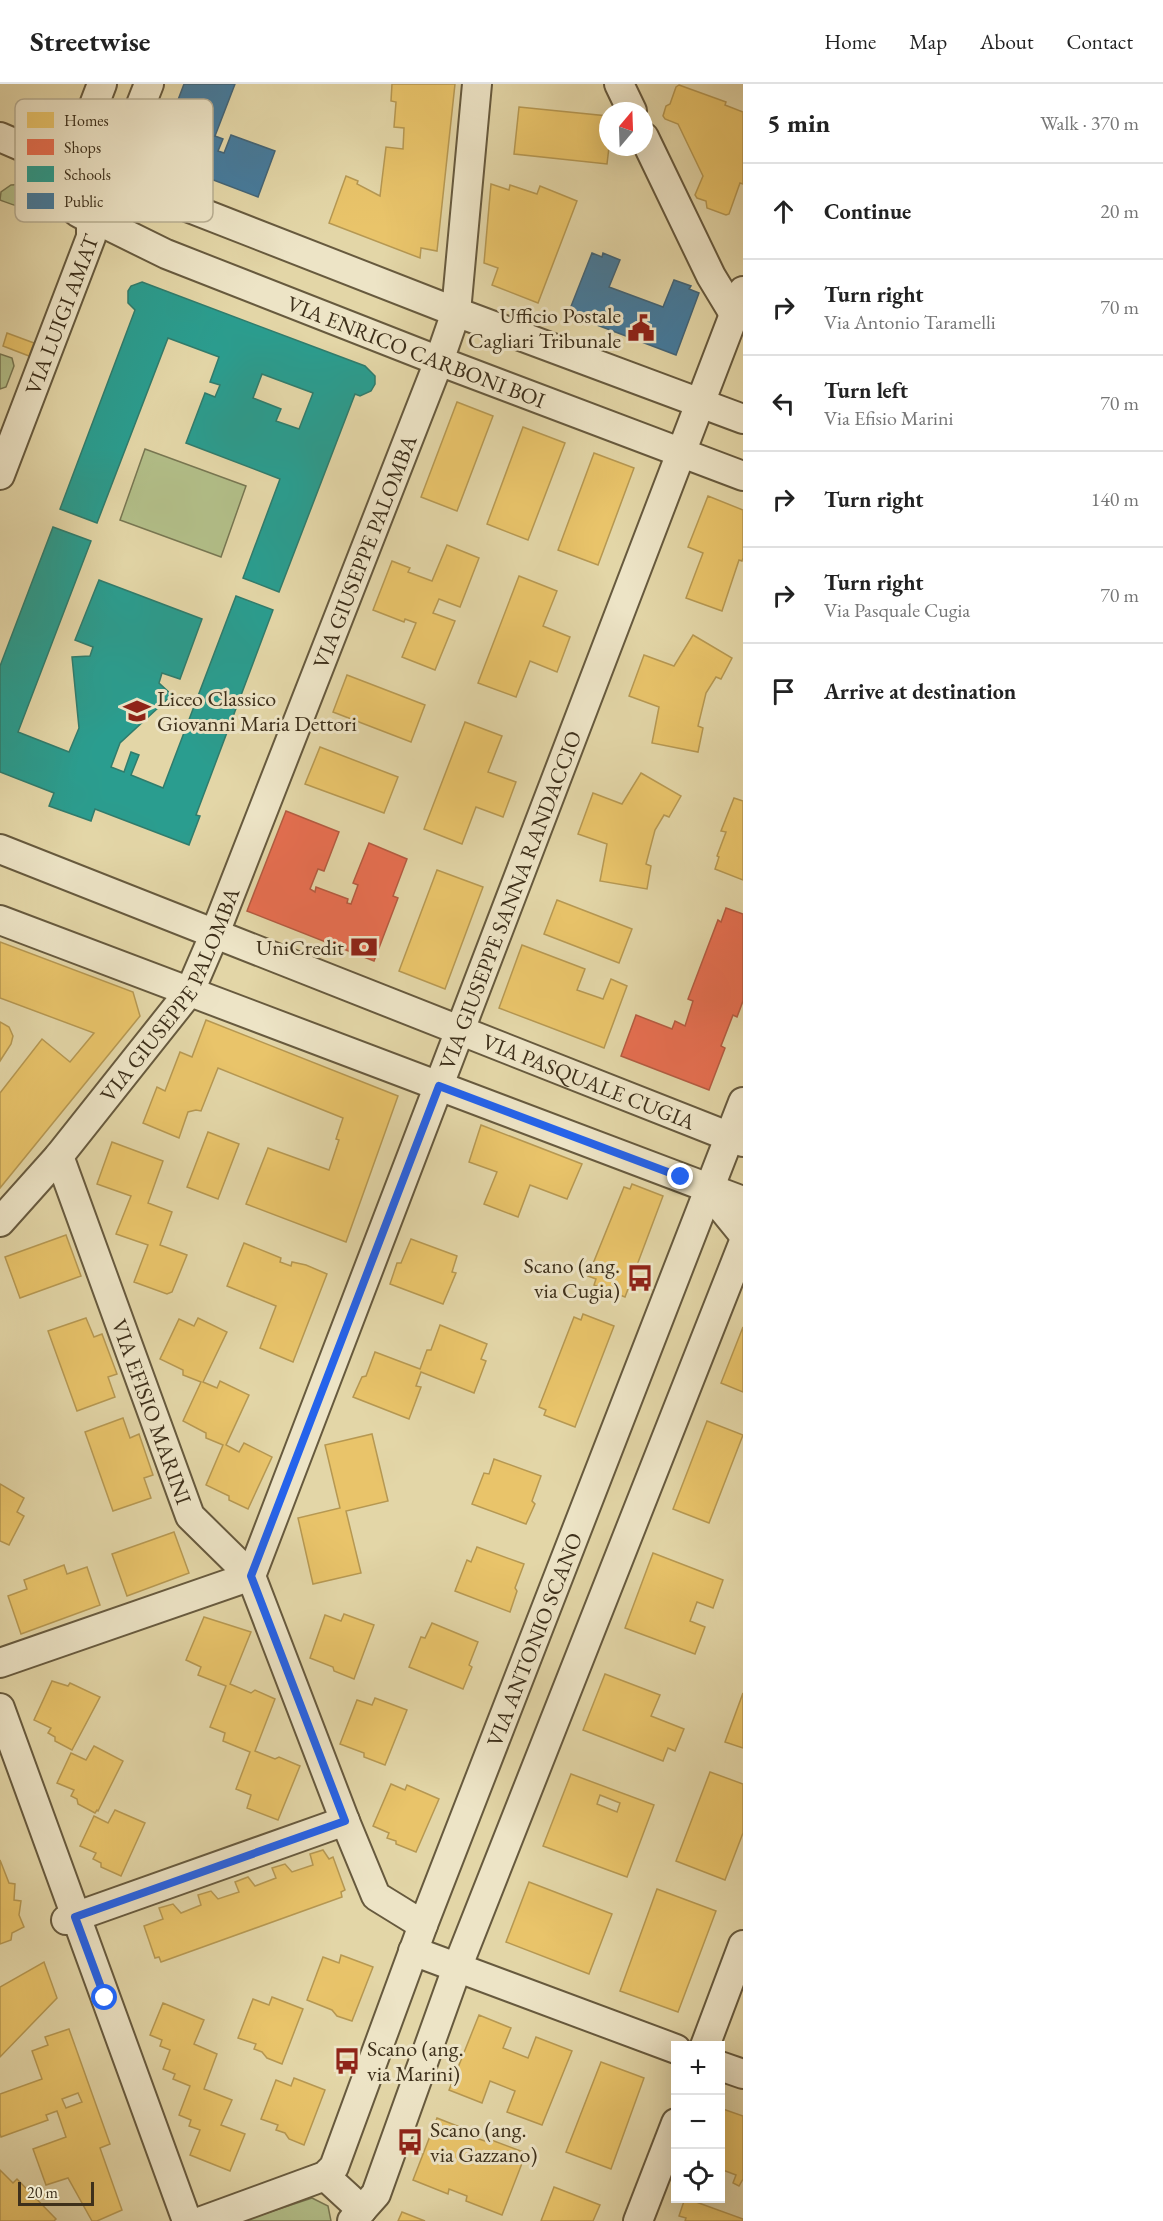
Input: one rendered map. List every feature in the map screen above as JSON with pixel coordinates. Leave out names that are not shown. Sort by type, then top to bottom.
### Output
[{"type":"street","points":[[96,99],[102,84]]},
{"type":"street","points":[[142,99],[148,84]]},
{"type":"street","name":"VIA GIUSEPPE PALOMBA","points":[[0,1222],[59,1156],[190,991],[215,933],[439,362],[456,312],[477,84]]},
{"type":"street","points":[[619,84],[628,102]]},
{"type":"street","points":[[0,137],[15,143]]},
{"type":"street","points":[[653,155],[711,276],[739,302]]},
{"type":"street","points":[[213,217],[456,312],[743,419]]},
{"type":"street","name":"VIA LUIGI AMAT","points":[[0,475],[91,237],[92,222]]},
{"type":"street","name":"VIA ENRICO CARBONI BOI","points":[[100,222],[166,254],[439,362],[743,476]]},
{"type":"street","name":"VIA GIUSEPPE SANNA RANDACCIO","points":[[251,1576],[739,302]]},
{"type":"street","name":"VIA PASQUALE CUGIA","points":[[0,849],[736,1139]]},
{"type":"street","points":[[0,920],[743,1201]]},
{"type":"street","name":"VIA ANTONIO SCANO","points":[[325,2176],[334,2167],[418,1938],[710,1188],[736,1139],[743,1102]]},
{"type":"street","name":"VIA EFISIO MARINI","points":[[59,1156],[190,1516],[251,1576],[376,1896],[418,1938],[457,1968],[671,2048]]},
{"type":"street","points":[[710,1188],[721,1207],[743,1234]]},
{"type":"street","points":[[202,2221],[325,2176],[357,2215],[376,2194],[457,1968],[743,1244]]},
{"type":"street","points":[[0,1663],[251,1576]]},
{"type":"street","points":[[0,1708],[172,2221]]},
{"type":"street","points":[[1,1758],[71,1918],[187,2221]]},
{"type":"street","points":[[71,1918],[345,1821]]},
{"type":"street","points":[[707,2041],[743,1946]]},
{"type":"street","points":[[725,2068],[743,2074]]},
{"type":"street","points":[[639,2221],[671,2134]]},
{"type":"green space","points":[[15,185],[15,206],[0,200],[1,192]]},
{"type":"green space","points":[[0,354],[12,358],[14,366],[6,387],[0,389]]},
{"type":"green space","points":[[145,449],[246,486],[221,557],[120,520]]},
{"type":"green space","points":[[312,2198],[328,2206],[331,2221],[243,2221]]},
{"type":"building: Homes","points":[[392,84],[455,84],[437,251],[421,248],[420,258],[329,223],[346,176],[380,196],[386,147],[403,149],[404,128],[394,127],[396,102],[391,101]]},
{"type":"building: Homes","points":[[679,85],[726,102],[725,105],[743,112],[743,184],[740,183],[729,214],[707,208],[706,201],[697,198],[695,195],[703,176],[678,124],[663,116],[666,106],[670,104],[676,87]]},
{"type":"building: Homes","points":[[519,107],[599,115],[599,156],[608,156],[607,164],[514,154]]},
{"type":"building: Homes","points":[[491,184],[509,190],[510,185],[537,194],[540,186],[577,201],[538,303],[492,285],[498,268],[484,263]]},
{"type":"building: Homes","points":[[7,333],[34,343],[29,356],[3,346]]},
{"type":"building: Homes","points":[[457,402],[493,416],[457,511],[421,497]]},
{"type":"building: Homes","points":[[523,427],[565,443],[528,540],[487,524]]},
{"type":"building: Homes","points":[[594,453],[634,468],[598,565],[558,550]]},
{"type":"building: Homes","points":[[708,496],[743,510],[743,558],[742,561],[739,560],[722,611],[686,598],[703,553],[688,547]]},
{"type":"building: Homes","points":[[447,545],[479,558],[460,607],[439,599],[433,613],[455,621],[435,670],[402,657],[416,623],[405,619],[404,622],[373,610],[392,561],[410,568],[408,572],[432,581]]},
{"type":"building: Homes","points":[[519,576],[557,591],[543,626],[570,637],[557,672],[530,661],[516,697],[478,683]]},
{"type":"building: Homes","points":[[693,635],[732,658],[721,679],[716,677],[706,693],[698,726],[703,728],[698,752],[652,743],[659,707],[629,696],[644,655],[674,666]]},
{"type":"building: Homes","points":[[347,675],[425,705],[411,742],[333,712]]},
{"type":"building: Homes","points":[[465,722],[502,736],[488,772],[516,782],[503,817],[476,807],[462,844],[424,829]]},
{"type":"building: Homes","points":[[320,747],[398,777],[384,813],[305,784]]},
{"type":"building: Homes","points":[[641,773],[681,796],[669,817],[664,815],[655,830],[646,864],[651,866],[647,889],[600,881],[607,844],[578,834],[593,793],[622,804]]},
{"type":"building: Homes","points":[[734,798],[743,801],[743,880],[715,869],[726,832],[721,831]]},
{"type":"building: Homes","points":[[437,870],[483,887],[445,989],[399,971]]},
{"type":"building: Homes","points":[[557,900],[632,929],[619,963],[544,934]]},
{"type":"building: Homes","points":[[0,942],[133,992],[140,1016],[0,1188],[0,1093],[42,1039],[70,1062],[94,1033],[0,998]]},
{"type":"building: Homes","points":[[522,945],[585,969],[577,990],[603,999],[611,979],[627,986],[604,1048],[499,1008]]},
{"type":"building: Homes","points":[[206,1020],[398,1096],[346,1242],[246,1204],[268,1148],[329,1170],[339,1140],[336,1139],[343,1118],[218,1068],[201,1111],[188,1112],[179,1138],[143,1123],[157,1087],[165,1091],[180,1052],[192,1057]]},
{"type":"building: Homes","points":[[0,1022],[9,1027],[13,1036],[11,1044],[0,1061]]},
{"type":"building: Homes","points":[[481,1125],[582,1164],[567,1199],[530,1185],[518,1217],[484,1204],[497,1172],[469,1162]]},
{"type":"building: Homes","points":[[208,1132],[239,1144],[218,1199],[187,1187]]},
{"type":"building: Homes","points":[[112,1142],[163,1161],[148,1203],[172,1212],[160,1245],[187,1255],[172,1292],[167,1294],[134,1282],[148,1245],[116,1234],[131,1196],[97,1184]]},
{"type":"building: Homes","points":[[632,1184],[663,1196],[625,1297],[594,1285],[596,1279],[588,1276],[624,1187],[630,1189]]},
{"type":"building: Homes","points":[[66,1235],[81,1276],[20,1298],[5,1257]]},
{"type":"building: Homes","points":[[411,1239],[457,1256],[452,1272],[456,1273],[443,1304],[390,1284],[397,1263],[401,1263]]},
{"type":"building: Homes","points":[[244,1243],[281,1258],[280,1262],[291,1266],[292,1262],[306,1265],[327,1274],[293,1362],[260,1348],[276,1306],[227,1286]]},
{"type":"building: Homes","points":[[583,1314],[614,1326],[575,1427],[544,1415],[546,1410],[539,1407],[574,1317],[581,1320]]},
{"type":"building: Homes","points":[[86,1318],[94,1337],[102,1334],[117,1374],[108,1377],[115,1397],[77,1411],[48,1331]]},
{"type":"building: Homes","points":[[198,1318],[227,1332],[203,1382],[217,1388],[220,1381],[249,1395],[226,1445],[239,1452],[244,1443],[272,1457],[248,1509],[229,1500],[229,1496],[206,1485],[223,1445],[206,1438],[206,1433],[183,1421],[201,1382],[183,1375],[183,1370],[160,1359],[179,1319],[194,1326]]},
{"type":"building: Homes","points":[[440,1325],[487,1344],[481,1359],[486,1361],[474,1393],[421,1372],[416,1386],[421,1387],[409,1419],[353,1397],[362,1377],[366,1376],[375,1352],[420,1369],[427,1350],[431,1350]]},
{"type":"building: Homes","points":[[743,1327],[743,1392],[721,1383]]},
{"type":"building: Homes","points":[[123,1418],[130,1438],[139,1434],[153,1475],[144,1478],[151,1498],[113,1511],[85,1432]]},
{"type":"building: Homes","points":[[707,1421],[743,1435],[709,1523],[673,1509]]},
{"type":"building: Homes","points":[[372,1434],[388,1501],[346,1511],[361,1573],[313,1584],[298,1518],[340,1508],[325,1445]]},
{"type":"building: Homes","points":[[494,1459],[541,1476],[532,1501],[535,1504],[526,1524],[472,1504],[484,1473],[489,1474]]},
{"type":"building: Homes","points":[[0,1484],[24,1498],[17,1512],[24,1516],[9,1545],[0,1541]]},
{"type":"building: Homes","points":[[174,1532],[189,1573],[127,1596],[112,1554]]},
{"type":"building: Homes","points":[[477,1547],[524,1564],[515,1588],[517,1591],[510,1612],[455,1591],[467,1560],[471,1562]]},
{"type":"building: Homes","points":[[653,1553],[723,1580],[713,1608],[697,1602],[690,1621],[705,1627],[695,1654],[625,1628]]},
{"type":"building: Homes","points":[[64,1565],[67,1574],[87,1567],[100,1605],[21,1634],[8,1596],[27,1589],[24,1580]]},
{"type":"building: Homes","points":[[344,1614],[374,1625],[354,1679],[310,1658],[325,1615],[341,1621]]},
{"type":"building: Homes","points":[[204,1617],[251,1632],[230,1684],[251,1693],[255,1690],[275,1699],[255,1751],[275,1759],[279,1757],[300,1766],[278,1820],[247,1808],[251,1795],[236,1789],[250,1752],[223,1741],[225,1733],[210,1727],[226,1686],[198,1675],[201,1667],[186,1660]]},
{"type":"building: Homes","points":[[432,1623],[478,1642],[469,1665],[472,1667],[463,1689],[409,1667],[421,1637],[425,1638]]},
{"type":"building: Homes","points":[[605,1674],[660,1695],[651,1716],[684,1729],[675,1751],[668,1748],[663,1761],[583,1730]]},
{"type":"building: Homes","points":[[52,1681],[68,1686],[70,1683],[100,1697],[72,1750],[55,1741],[55,1737],[48,1733],[51,1728],[34,1720]]},
{"type":"building: Homes","points":[[743,1693],[743,1748],[725,1742]]},
{"type":"building: Homes","points":[[375,1698],[407,1710],[385,1765],[364,1757],[364,1753],[340,1744],[357,1700],[372,1705]]},
{"type":"building: Homes","points":[[94,1746],[123,1761],[95,1813],[78,1804],[77,1799],[71,1796],[74,1790],[57,1783],[71,1753],[86,1760]]},
{"type":"building: Homes","points":[[710,1772],[743,1784],[743,1833],[725,1880],[676,1861]]},
{"type":"building: Homes","points":[[571,1774],[654,1805],[627,1877],[543,1846]],"holes":[[[600,1795],[620,1803],[617,1812],[597,1804]]]},
{"type":"building: Homes","points":[[391,1784],[405,1790],[407,1785],[439,1799],[416,1852],[396,1844],[396,1841],[387,1838],[389,1833],[373,1826]]},
{"type":"building: Homes","points":[[115,1810],[145,1823],[121,1876],[101,1867],[101,1863],[93,1859],[96,1853],[80,1846],[94,1816],[108,1823]]},
{"type":"building: Homes","points":[[323,1850],[329,1859],[333,1857],[345,1890],[341,1892],[342,1897],[161,1962],[159,1957],[155,1958],[144,1926],[163,1919],[159,1908],[173,1904],[181,1913],[201,1905],[198,1895],[211,1891],[218,1899],[239,1892],[235,1882],[248,1877],[255,1886],[276,1878],[272,1868],[285,1864],[292,1872],[313,1865],[310,1854]]},
{"type":"building: Homes","points":[[0,1860],[9,1883],[15,1884],[14,1900],[21,1901],[19,1915],[24,1927],[12,1933],[11,1940],[0,1944]]},
{"type":"building: Homes","points":[[529,1882],[612,1914],[589,1974],[506,1942]]},
{"type":"building: Homes","points":[[657,1889],[716,1911],[678,2012],[620,1991]]},
{"type":"building: Homes","points":[[341,1955],[373,1967],[352,2021],[337,2016],[332,2010],[307,2000],[323,1957],[339,1963]]},
{"type":"building: Homes","points":[[44,1962],[57,1998],[0,2057],[0,1987]]},
{"type":"building: Homes","points":[[272,1997],[303,2009],[282,2064],[254,2049],[256,2044],[238,2038],[253,1999],[269,2005]]},
{"type":"building: Homes","points":[[163,2003],[204,2020],[194,2044],[217,2054],[204,2089],[232,2100],[221,2125],[245,2134],[230,2171],[190,2155],[200,2130],[189,2126],[191,2120],[179,2115],[190,2086],[173,2079],[175,2074],[163,2069],[170,2050],[160,2046],[162,2040],[150,2035]]},
{"type":"building: Homes","points":[[479,2015],[511,2028],[503,2048],[528,2058],[536,2037],[572,2051],[542,2125],[507,2112],[515,2091],[490,2081],[482,2103],[449,2090]]},
{"type":"building: Homes","points":[[69,2029],[110,2144],[100,2148],[122,2210],[97,2221],[92,2221],[68,2178],[46,2185],[33,2149],[66,2137],[57,2111],[46,2115],[48,2120],[1,2137],[0,2134],[0,2094],[42,2079],[32,2051],[48,2045],[45,2037]],"holes":[[[78,2093],[82,2102],[66,2108],[62,2099]]]},
{"type":"building: Homes","points":[[601,2062],[644,2078],[611,2169],[566,2152]]},
{"type":"building: Homes","points":[[294,2078],[325,2090],[304,2145],[276,2130],[278,2125],[261,2119],[276,2080],[291,2086]]},
{"type":"building: Homes","points":[[725,2110],[743,2116],[743,2179],[739,2186],[733,2183],[736,2175],[725,2171]]},
{"type":"building: Homes","points":[[437,2118],[475,2133],[473,2137],[485,2141],[486,2138],[526,2153],[502,2215],[466,2201],[467,2196],[449,2189],[448,2194],[413,2180]]},
{"type":"building: Homes","points":[[0,2170],[13,2183],[17,2179],[56,2219],[54,2221],[0,2221]]},
{"type":"building: Homes","points":[[554,2187],[600,2205],[593,2221],[541,2221]]},
{"type":"building: Homes","points":[[683,2203],[699,2203],[743,2219],[743,2221],[685,2221],[686,2218],[679,2216]]},
{"type":"building: Homes","points":[[402,2212],[425,2221],[398,2221]]},
{"type":"building: Shops","points":[[286,811],[339,832],[324,871],[318,869],[310,889],[315,892],[316,887],[348,899],[347,903],[351,904],[358,885],[353,883],[369,843],[407,859],[393,896],[398,898],[374,961],[247,911]]},
{"type":"building: Shops","points":[[726,908],[743,914],[743,1001],[737,1017],[733,1015],[721,1046],[725,1048],[709,1090],[621,1056],[636,1015],[672,1029],[675,1021],[685,1026],[693,1001],[688,999],[718,920],[721,922]]},
{"type":"building: Schools","points":[[142,282],[365,366],[375,376],[375,384],[371,391],[360,396],[355,394],[279,592],[243,578],[280,479],[186,443],[205,393],[215,397],[220,385],[210,382],[219,357],[168,338],[97,523],[60,509],[135,310],[128,303],[128,291],[131,286]],"holes":[[[262,374],[313,393],[299,429],[276,421],[281,409],[253,398]]]},
{"type":"building: Schools","points":[[53,527],[91,541],[18,732],[69,752],[79,728],[72,657],[90,656],[93,647],[75,640],[99,580],[202,619],[180,679],[162,673],[159,683],[172,695],[120,743],[111,767],[124,772],[131,752],[139,755],[131,775],[163,788],[236,596],[273,610],[196,815],[200,816],[189,845],[95,809],[91,821],[49,806],[54,793],[0,772],[0,666]]},
{"type":"building: Public","points":[[184,84],[235,84],[215,136],[223,139],[218,151],[224,153],[231,135],[275,151],[258,197],[213,180],[213,99],[178,99]]},
{"type":"building: Public","points":[[592,253],[602,257],[603,253],[620,260],[609,287],[663,307],[674,280],[691,286],[689,289],[699,293],[676,355],[568,314]]},
{"type":"place","name":"Ufficio Postale Cagliari Tribunale","points":[[641,328]]},
{"type":"place","name":"Liceo Classico Giovanni Maria Dettori","points":[[137,711]]},
{"type":"place","name":"UniCredit","points":[[364,947]]},
{"type":"place","name":"Scano (ang. via Cugia)","points":[[640,1278]]},
{"type":"place","name":"Scano (ang. via Marini)","points":[[347,2061]]},
{"type":"place","name":"Scano (ang. via Gazzano)","points":[[410,2142]]},
{"type":"route","points":[[105,1998],[75,1917],[345,1821],[251,1576],[439,1086],[681,1177]]}]
